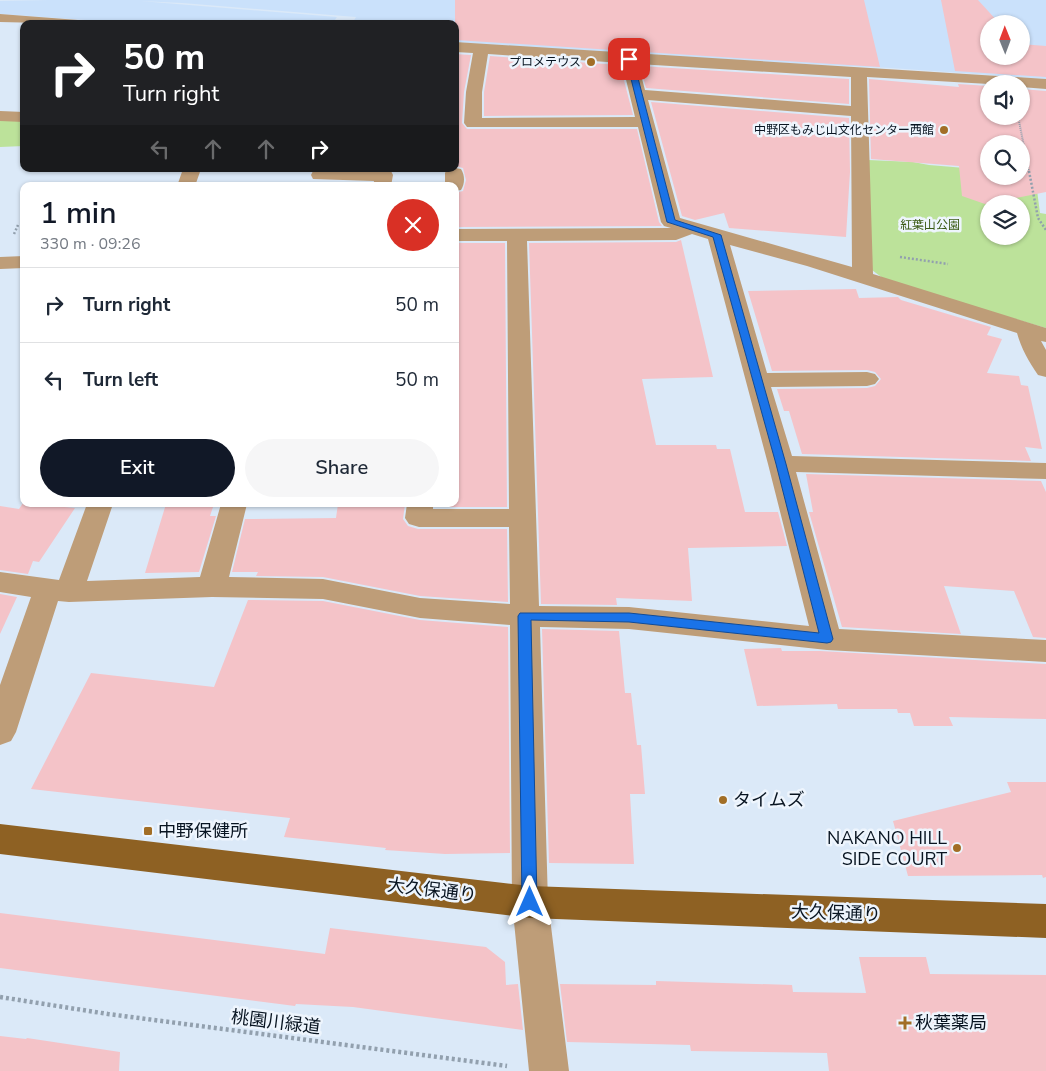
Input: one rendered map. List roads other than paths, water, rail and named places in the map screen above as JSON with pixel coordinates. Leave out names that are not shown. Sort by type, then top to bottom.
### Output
[{"type":"main road","name":"大久保通り","points":[[0,839],[530,902],[1046,921]]},
{"type":"street","points":[[0,18],[26,20]]},
{"type":"street","points":[[459,47],[1046,84]]},
{"type":"street","points":[[480,50],[474,92],[473,123],[644,122]]},
{"type":"street","points":[[629,59],[671,222],[862,276],[1036,332],[1031,344],[1046,370]]},
{"type":"street","points":[[859,73],[862,276]]},
{"type":"street","points":[[638,94],[860,112]]},
{"type":"street","points":[[0,116],[20,117]]},
{"type":"street","points":[[320,175],[384,175],[383,182]]},
{"type":"street","points":[[459,235],[676,234],[690,227]]},
{"type":"street","points":[[517,235],[530,902],[549,1071]]},
{"type":"street","points":[[717,235],[781,464],[827,639]]},
{"type":"street","points":[[0,263],[20,262]]},
{"type":"street","points":[[758,380],[867,379]]},
{"type":"street","points":[[781,464],[1046,471]]},
{"type":"street","points":[[0,732],[59,590],[99,507]]},
{"type":"street","points":[[212,587],[233,507]]},
{"type":"street","points":[[420,507],[419,518],[523,518]]},
{"type":"street","points":[[0,582],[59,590],[212,587],[323,588],[420,608],[524,616],[629,618],[827,639],[1046,650]]},
{"type":"place","name":"プロメテウス","points":[[591,62]]},
{"type":"place","name":"中野区もみじ山文化センター西館","points":[[944,130]]},
{"type":"place","name":"タイムズ","points":[[723,800]]},
{"type":"place","name":"中野保健所","points":[[148,831]]},
{"type":"place","name":"NAKANO HILL SIDE COURT","points":[[957,848]]},
{"type":"place","name":"秋葉薬局","points":[[905,1023]]},
{"type":"park label","name":"紅葉山公園","points":[[930,225]]}]
